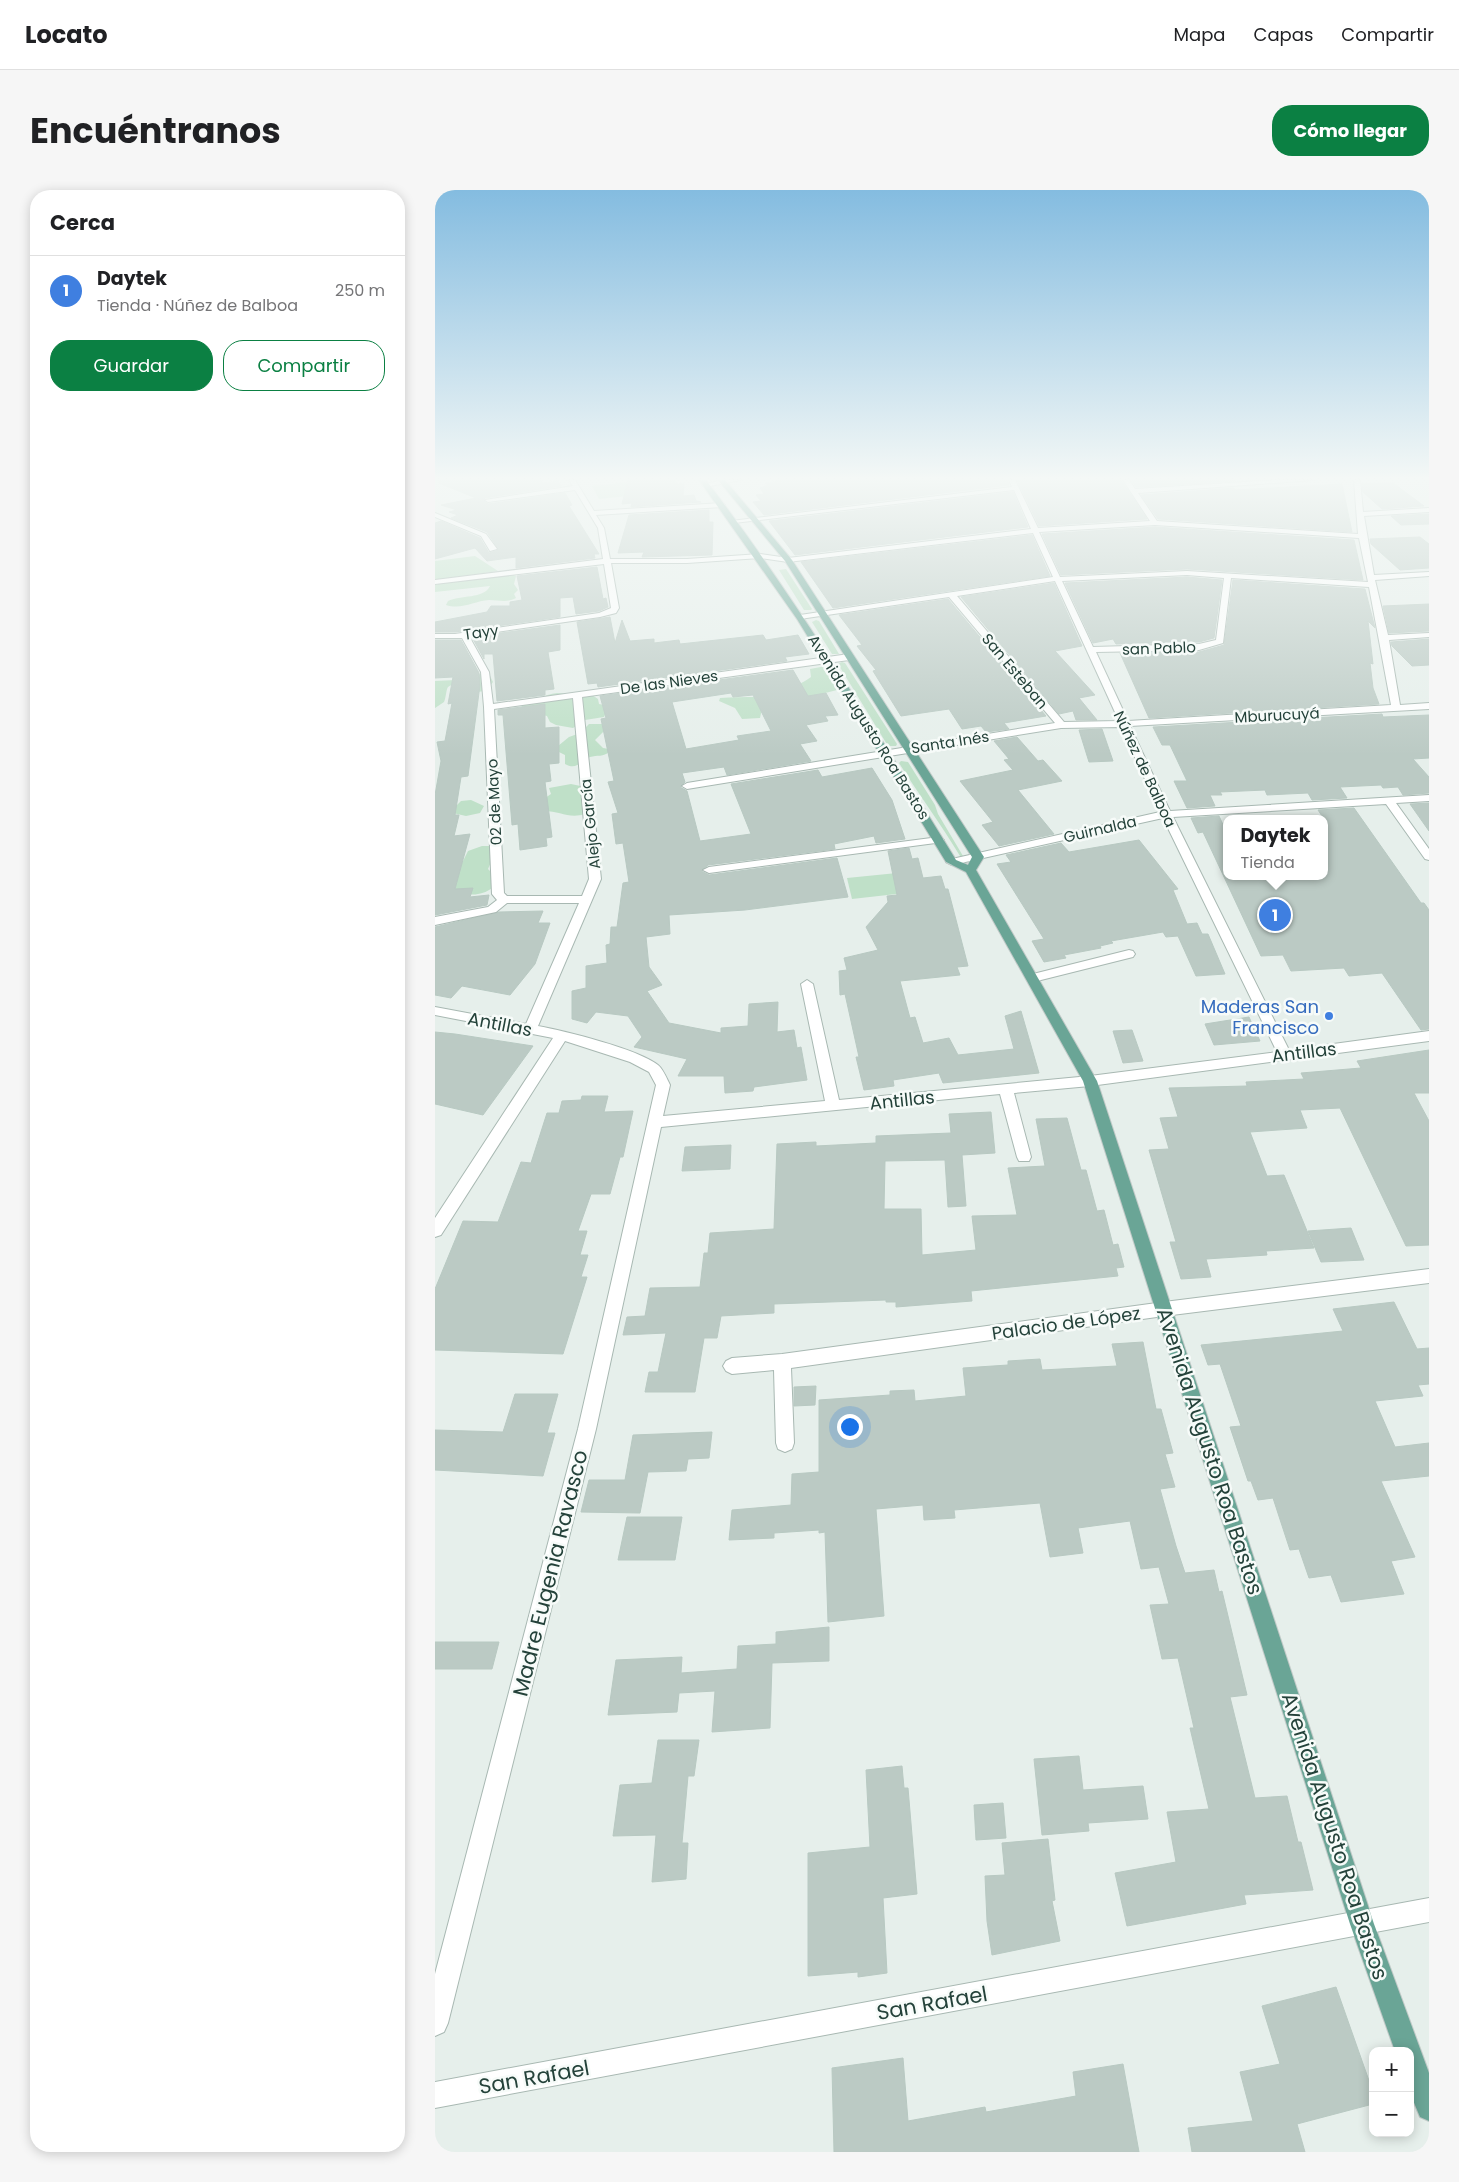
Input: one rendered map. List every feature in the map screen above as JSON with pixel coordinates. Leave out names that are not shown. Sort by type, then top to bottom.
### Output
[{"type":"main road","name":"Avenida Augusto Roa Bastos","points":[[770,572],[952,862]]},
{"type":"main road","name":"Avenida Augusto Roa Bastos","points":[[795,572],[907,749],[978,857]]},
{"type":"main road","points":[[952,862],[970,870],[978,857]]},
{"type":"main road","name":"Avenida Augusto Roa Bastos","points":[[970,870],[1090,1081],[1362,1924],[1407,2047]]},
{"type":"main road","points":[[1414,2068],[1429,2108]]},
{"type":"street","points":[[435,582],[525,572]]},
{"type":"street","name":"Tayy","points":[[435,636],[464,634],[608,613],[615,608],[609,572]]},
{"type":"street","name":"Núñez de Balboa","points":[[1053,572],[1166,814],[1285,1055]]},
{"type":"street","points":[[1369,572],[1385,638],[1396,708]]},
{"type":"street","points":[[800,617],[1056,579],[1187,573],[1371,581],[1429,574]]},
{"type":"street","name":"san Pablo","points":[[1090,650],[1199,647],[1213,645],[1221,641],[1228,575]]},
{"type":"street","name":"San Esteban","points":[[951,594],[1061,725]]},
{"type":"street","name":"02 de Mayo","points":[[464,634],[485,672],[489,707],[498,894],[504,900]]},
{"type":"street","points":[[1385,638],[1429,635]]},
{"type":"street","name":"De las Nieves","points":[[489,707],[849,656]]},
{"type":"street","name":"Alejo García","points":[[530,1030],[595,879],[577,695]]},
{"type":"street","name":"Mburucuyá","points":[[1124,724],[1429,706]]},
{"type":"street","name":"Santa Inés","points":[[687,786],[1061,725],[1124,724]]},
{"type":"street","name":"Guirnalda","points":[[952,862],[1166,814],[1429,798]]},
{"type":"street","points":[[1389,801],[1429,857]]},
{"type":"street","points":[[709,870],[939,840]]},
{"type":"street","points":[[435,921],[492,910],[504,900],[585,899]]},
{"type":"street","points":[[1033,978],[1129,954]]},
{"type":"street","points":[[807,984],[833,1106]]},
{"type":"street","name":"Antillas","points":[[435,1011],[562,1035],[635,1059],[654,1069],[663,1085],[655,1122],[1090,1081],[1429,1036]]},
{"type":"street","points":[[435,1231],[441,1213],[562,1035]]},
{"type":"street","points":[[1006,1089],[1024,1157]]},
{"type":"street","name":"Madre Eugenia Ravasco","points":[[435,2023],[587,1429],[655,1122]]},
{"type":"street","name":"Palacio de López","points":[[732,1366],[782,1362],[1164,1309],[1429,1276]]},
{"type":"street","points":[[782,1362],[785,1443]]},
{"type":"street","name":"San Rafael","points":[[435,2095],[1362,1924],[1429,1910]]},
{"type":"green space","points":[[435,572],[494,572],[435,580]]},
{"type":"green space","points":[[780,572],[788,572],[812,609],[804,610]]},
{"type":"green space","points":[[516,576],[514,584],[518,590],[514,594],[516,598],[509,600],[489,600],[463,606],[452,606],[446,605],[448,601],[483,593],[490,586],[435,592],[435,585],[457,579]]},
{"type":"green space","points":[[819,621],[839,654],[832,654],[812,622]]},
{"type":"green space","points":[[845,663],[897,744],[896,746],[888,746],[838,664]]},
{"type":"green space","points":[[826,666],[833,668],[840,674],[844,684],[841,689],[762,709],[760,718],[742,719],[735,708],[719,701],[720,698],[761,697],[776,693],[800,684],[811,677],[810,669]]},
{"type":"green space","points":[[485,673],[489,674],[493,682],[487,690],[481,692],[451,685],[447,688],[444,702],[435,708],[435,681],[456,680]]},
{"type":"green space","points":[[557,693],[592,695],[598,699],[599,704],[609,706],[604,717],[585,720],[573,728],[556,725],[550,722],[547,716],[520,709],[522,706],[543,696]]},
{"type":"green space","points":[[589,724],[602,724],[606,729],[595,740],[603,748],[609,749],[609,752],[587,758],[576,766],[565,764],[565,755],[557,751],[558,746],[569,737],[580,733]]},
{"type":"green space","points":[[901,761],[908,762],[935,805],[938,814],[963,856],[960,856],[899,763]]},
{"type":"green space","points":[[571,784],[590,788],[585,814],[574,816],[544,811],[542,800],[551,794],[549,788]]},
{"type":"green space","points":[[471,800],[484,806],[480,813],[466,816],[435,809],[453,809],[461,801]]},
{"type":"green space","points":[[482,846],[489,846],[495,853],[488,869],[492,873],[492,888],[484,893],[469,894],[459,892],[455,889],[461,865],[468,851]]},
{"type":"green space","points":[[917,871],[923,891],[852,899],[847,878]]},
{"type":"building","points":[[556,572],[598,572],[603,599],[606,598],[608,607],[599,611],[576,614],[573,597],[560,598],[560,617],[455,632],[435,632],[435,622],[487,612],[491,606],[510,606],[510,602],[522,600],[517,576]]},
{"type":"building","points":[[808,572],[1048,572],[1050,576],[833,608]]},
{"type":"building","points":[[1059,572],[1133,572],[1061,575]]},
{"type":"building","points":[[1228,572],[1361,572],[1363,580]]},
{"type":"building","points":[[1187,577],[1222,580],[1214,638],[1199,642],[1116,644],[1113,639],[1093,643],[1065,583]]},
{"type":"building","points":[[1233,580],[1365,589],[1375,628],[1368,621],[1373,664],[1370,663],[1373,688],[1379,704],[1149,718],[1120,653],[1199,652],[1224,645]]},
{"type":"building","points":[[1054,583],[1082,646],[1055,651],[1095,695],[1079,698],[1097,720],[1076,720],[1073,711],[1059,714],[961,597]]},
{"type":"building","points":[[948,599],[1046,716],[1004,723],[1009,729],[986,732],[981,726],[962,729],[949,709],[901,716],[873,671],[876,670],[857,646],[862,645],[839,615]]},
{"type":"building","points":[[1429,604],[1429,631],[1389,633],[1383,606]]},
{"type":"building","points":[[610,617],[615,643],[622,620],[630,641],[654,639],[654,643],[679,640],[680,644],[763,635],[766,640],[798,635],[809,654],[785,657],[787,661],[598,687],[597,683],[588,684],[577,622]]},
{"type":"building","points":[[560,625],[560,650],[548,652],[554,689],[545,690],[545,695],[497,701],[493,654],[484,654],[484,659],[472,637]]},
{"type":"building","points":[[1429,639],[1429,665],[1412,666],[1392,646],[1391,642]]},
{"type":"building","points":[[435,640],[461,640],[479,673],[480,685],[468,776],[461,777],[455,815],[459,815],[454,836],[470,834],[455,889],[473,888],[470,897],[489,895],[487,905],[435,915],[435,795],[441,761],[437,742],[445,741],[452,703],[448,704],[453,677],[435,678]]},
{"type":"building","points":[[793,670],[808,696],[826,693],[838,715],[825,716],[828,721],[806,725],[817,741],[800,744],[811,761],[727,775],[724,767],[682,773],[685,782],[680,787],[687,791],[700,841],[751,834],[731,784],[818,770],[822,777],[872,768],[892,800],[905,839],[876,843],[874,836],[834,844],[835,849],[708,865],[701,871],[709,875],[837,858],[848,897],[745,910],[669,915],[670,934],[646,937],[649,967],[662,985],[647,991],[669,1023],[721,1033],[721,1028],[748,1026],[749,1004],[778,1002],[777,1032],[794,1030],[797,1048],[801,1047],[807,1080],[754,1087],[753,1091],[725,1093],[724,1076],[678,1076],[687,1059],[634,1047],[642,1037],[628,1016],[596,1012],[587,1023],[572,1019],[572,991],[586,988],[586,966],[607,963],[606,945],[610,944],[611,927],[617,927],[623,883],[629,882],[623,843],[616,844],[612,814],[618,813],[608,782],[614,781],[601,719],[606,718],[600,696]],"holes":[[[731,693],[733,697],[753,695],[771,731],[737,736],[739,740],[686,749],[672,702]]]},
{"type":"building","points":[[545,704],[545,728],[559,727],[559,763],[549,764],[551,781],[545,782],[552,837],[546,838],[547,846],[520,850],[518,824],[512,825],[503,715],[498,715],[498,710]]},
{"type":"building","points":[[1382,714],[1383,717],[1429,715],[1429,758],[1413,759],[1429,777],[1429,793],[1403,795],[1398,787],[1383,788],[1381,785],[1340,787],[1347,798],[1312,800],[1308,793],[1267,795],[1265,790],[1220,792],[1222,795],[1210,795],[1215,806],[1187,808],[1174,781],[1187,781],[1170,745],[1162,745],[1153,727]]},
{"type":"building","points":[[1102,729],[1113,761],[1089,762],[1079,730]]},
{"type":"building","points":[[1017,737],[1038,761],[1043,760],[1062,781],[1018,790],[1054,834],[999,846],[982,825],[993,822],[960,781],[1013,770],[1004,760],[1009,759],[994,741]]},
{"type":"building","points":[[1429,803],[1429,831],[1410,804]]},
{"type":"building","points":[[1354,808],[1421,903],[1424,903],[1429,910],[1429,1029],[1421,1030],[1382,973],[1349,976],[1344,968],[1291,971],[1283,955],[1261,956],[1225,880],[1328,880],[1328,815],[1321,815],[1318,810]]},
{"type":"building","points":[[1219,816],[1223,825],[1223,875],[1203,832],[1198,833],[1191,818]]},
{"type":"building","points":[[1139,840],[1178,889],[1173,890],[1187,924],[1197,923],[1202,934],[1208,934],[1225,974],[1196,976],[1178,936],[1166,937],[1163,932],[1111,941],[1113,943],[1100,946],[1101,948],[1064,955],[1066,958],[1044,962],[1032,941],[1044,939],[997,864],[1011,862],[1006,855],[1061,843],[1069,852]]},
{"type":"building","points":[[909,848],[912,859],[918,858],[923,878],[941,876],[945,889],[948,889],[968,966],[957,967],[960,975],[900,981],[910,1018],[915,1017],[923,1043],[949,1038],[958,1055],[1014,1049],[1005,1016],[1021,1011],[1039,1073],[943,1083],[939,1073],[893,1080],[894,1086],[864,1090],[856,1057],[859,1057],[845,994],[840,995],[839,971],[847,970],[844,958],[878,950],[866,927],[888,902],[887,896],[897,895],[888,851]]},
{"type":"building","points":[[543,911],[538,923],[550,923],[535,964],[510,995],[462,986],[451,998],[435,995],[435,927],[499,912]]},
{"type":"building","points":[[1249,1017],[1260,1041],[1214,1045],[1205,1024]]},
{"type":"building","points":[[1132,1030],[1143,1061],[1123,1063],[1113,1031]]},
{"type":"building","points":[[435,1032],[533,1046],[483,1115],[435,1104]]},
{"type":"building","points":[[1429,1050],[1429,1093],[1414,1093],[1429,1121],[1429,1245],[1406,1246],[1340,1108],[1300,1110],[1307,1128],[1250,1132],[1267,1176],[1284,1175],[1314,1248],[1266,1251],[1267,1255],[1206,1259],[1211,1277],[1181,1279],[1170,1242],[1176,1242],[1149,1150],[1169,1149],[1160,1118],[1178,1117],[1169,1088],[1247,1086],[1246,1082],[1304,1079],[1301,1073],[1361,1068],[1357,1061]]},
{"type":"building","points":[[582,1096],[608,1096],[604,1112],[633,1111],[623,1157],[620,1157],[610,1194],[591,1194],[578,1231],[587,1231],[580,1255],[588,1255],[581,1277],[587,1277],[563,1354],[435,1350],[435,1289],[463,1221],[498,1222],[521,1162],[531,1163],[547,1113],[559,1113],[562,1101],[581,1100]]},
{"type":"building","points":[[991,1112],[995,1153],[962,1155],[966,1206],[948,1207],[945,1160],[885,1161],[884,1209],[921,1209],[922,1255],[976,1250],[972,1216],[1017,1215],[1008,1168],[1045,1166],[1036,1119],[1067,1118],[1081,1170],[1086,1170],[1097,1211],[1104,1210],[1113,1245],[1118,1244],[1124,1267],[1116,1268],[1118,1276],[971,1291],[972,1301],[896,1307],[896,1302],[886,1302],[886,1300],[774,1304],[774,1313],[721,1316],[717,1338],[704,1338],[695,1392],[645,1392],[649,1372],[658,1372],[666,1333],[623,1335],[627,1317],[645,1316],[650,1288],[700,1287],[704,1253],[708,1253],[710,1233],[774,1229],[777,1144],[816,1142],[816,1146],[876,1143],[876,1136],[951,1133],[949,1114]]},
{"type":"building","points":[[731,1145],[730,1169],[682,1171],[685,1147]]},
{"type":"building","points":[[1351,1228],[1364,1260],[1321,1262],[1308,1231]]},
{"type":"building","points":[[1394,1302],[1417,1349],[1429,1348],[1429,1384],[1418,1385],[1423,1396],[1375,1401],[1395,1447],[1429,1443],[1429,1476],[1381,1481],[1415,1557],[1391,1561],[1404,1594],[1341,1602],[1331,1575],[1309,1578],[1299,1549],[1290,1550],[1273,1498],[1258,1500],[1251,1481],[1248,1481],[1230,1427],[1241,1426],[1220,1364],[1208,1365],[1201,1345],[1343,1331],[1333,1309]]},
{"type":"building","points":[[1143,1342],[1156,1409],[1161,1409],[1173,1453],[1165,1454],[1175,1487],[1160,1489],[1176,1546],[1185,1573],[1214,1570],[1219,1592],[1222,1591],[1247,1695],[1230,1697],[1255,1798],[1287,1796],[1298,1842],[1301,1842],[1313,1890],[1244,1895],[1246,1904],[1127,1926],[1115,1873],[1176,1862],[1167,1812],[1209,1809],[1190,1728],[1194,1728],[1178,1658],[1162,1659],[1150,1605],[1169,1604],[1159,1567],[1141,1569],[1130,1521],[1078,1528],[1083,1553],[1050,1557],[1040,1503],[954,1510],[955,1518],[924,1520],[923,1505],[876,1509],[884,1616],[828,1622],[825,1532],[819,1533],[819,1530],[774,1533],[774,1538],[729,1540],[732,1510],[791,1505],[792,1474],[819,1472],[819,1400],[890,1395],[890,1391],[914,1390],[915,1401],[966,1396],[963,1368],[1008,1365],[1008,1361],[1040,1359],[1042,1370],[1117,1366],[1112,1344]]},
{"type":"building","points":[[816,1386],[815,1405],[794,1406],[794,1387]]},
{"type":"building","points":[[515,1394],[558,1394],[547,1433],[555,1433],[543,1476],[435,1470],[435,1430],[503,1432]]},
{"type":"building","points":[[712,1432],[709,1458],[688,1459],[686,1471],[648,1472],[640,1513],[581,1512],[589,1480],[625,1480],[633,1435]]},
{"type":"building","points":[[627,1517],[682,1517],[675,1560],[618,1560]]},
{"type":"building","points":[[829,1627],[829,1661],[772,1663],[770,1728],[712,1732],[715,1691],[679,1693],[677,1712],[608,1715],[616,1660],[682,1657],[681,1673],[737,1669],[738,1646],[776,1644],[776,1632]]},
{"type":"building","points":[[435,1642],[499,1642],[492,1669],[435,1669]]},
{"type":"building","points":[[658,1740],[699,1740],[694,1776],[688,1776],[682,1843],[688,1843],[686,1879],[652,1882],[656,1835],[613,1836],[620,1785],[652,1783]]},
{"type":"building","points":[[1079,1756],[1083,1790],[1143,1786],[1148,1819],[1088,1823],[1089,1831],[1042,1835],[1034,1759]]},
{"type":"building","points":[[902,1766],[904,1788],[908,1788],[917,1894],[883,1898],[887,1973],[858,1977],[858,1972],[808,1976],[808,1853],[870,1847],[866,1770]]},
{"type":"building","points":[[1003,1803],[1006,1838],[976,1840],[974,1805]]},
{"type":"building","points":[[1048,1839],[1055,1900],[1052,1901],[1060,1941],[992,1955],[987,1921],[985,1876],[1005,1875],[1002,1843]]},
{"type":"building","points":[[1336,1987],[1369,2081],[1369,2105],[1297,2124],[1305,2152],[1192,2152],[1188,2128],[1253,2121],[1240,2072],[1280,2064],[1262,2006]]},
{"type":"building","points":[[903,2058],[908,2121],[985,2107],[986,2112],[1076,2096],[1073,2072],[1123,2064],[1139,2152],[834,2152],[832,2068]]},
{"type":"place","name":"Daytek","points":[[1275,915]]},
{"type":"place","name":"Maderas San Francisco","points":[[1329,1016]]}]
